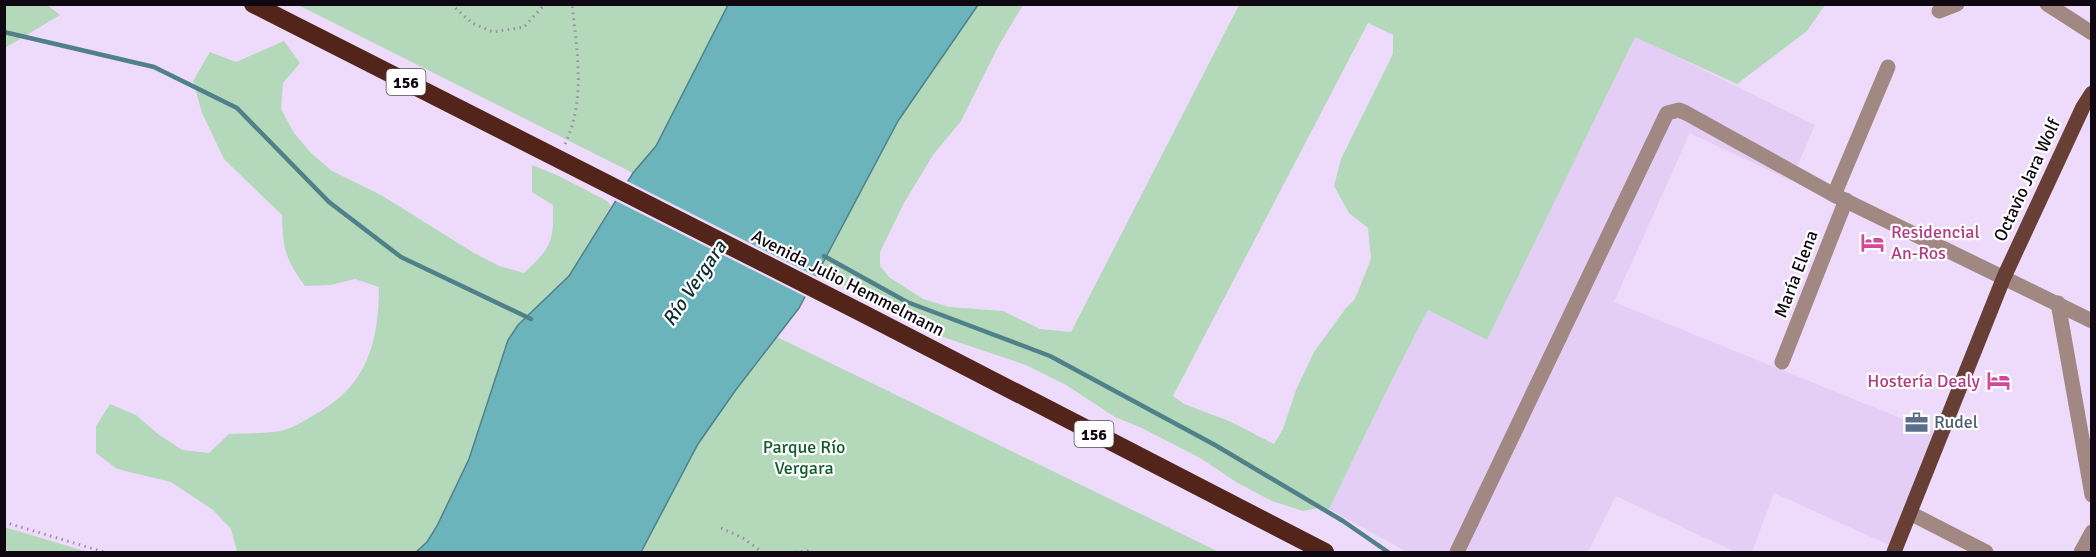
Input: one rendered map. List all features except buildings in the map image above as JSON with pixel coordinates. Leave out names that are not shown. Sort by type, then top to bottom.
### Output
[{"type":"highway","name":"Avenida Julio Hemmelmann","points":[[254,4],[864,314],[1325,552]]},
{"type":"main road","name":"Octavio Jara Wolf","points":[[1894,552],[2004,278],[2091,93]]},
{"type":"street","points":[[1939,10],[1957,4]]},
{"type":"street","points":[[2047,4],[2091,33]]},
{"type":"street","name":"María Elena","points":[[1782,362],[1888,67]]},
{"type":"street","points":[[1457,552],[1666,113],[1679,111],[1686,113],[1840,198],[2091,321]]},
{"type":"street","points":[[2058,303],[2091,495]]},
{"type":"street","points":[[1910,513],[1986,552]]},
{"type":"street","points":[[2081,552],[2091,532]]},
{"type":"path","points":[[451,4],[472,23],[493,32],[524,27],[545,4]]},
{"type":"path","points":[[558,159],[572,131],[578,93],[580,70],[572,4]]},
{"type":"path","points":[[4,522],[104,552]]},
{"type":"path","points":[[721,528],[743,538],[762,552]]},
{"type":"path","points":[[795,552],[811,552]]},
{"type":"shaded area","points":[[1635,36],[1815,125],[1791,181],[1690,133],[1614,302],[1935,432],[1889,545],[1774,493],[1752,552],[1735,552],[1616,496],[1588,552],[1407,552],[1329,509],[1428,310],[1487,340]]},
{"type":"green space","points":[[5,4],[47,5],[60,15],[5,48]]},
{"type":"green space","points":[[298,5],[728,5],[656,146],[633,173]]},
{"type":"green space","points":[[978,5],[1023,5],[999,45],[961,121],[933,155],[904,203],[880,252],[880,266],[889,277],[923,299],[949,307],[1003,311],[1040,329],[1071,332],[1239,5],[1825,5],[1807,31],[1737,84],[1635,37],[1487,340],[1428,310],[1329,509],[1317,508],[1303,511],[1272,501],[1236,482],[1202,459],[1142,428],[1115,417],[1066,385],[1026,365],[943,337],[819,272],[898,121]],"holes":[[[1368,23],[1393,35],[1393,54],[1341,159],[1334,186],[1349,213],[1368,228],[1371,259],[1355,299],[1314,352],[1296,390],[1283,429],[1274,444],[1229,421],[1184,404],[1173,396]]]},
{"type":"green space","points":[[284,41],[300,63],[283,83],[281,109],[294,133],[311,153],[332,171],[381,195],[499,266],[524,273],[549,244],[553,228],[553,205],[532,192],[532,165],[559,176],[607,201],[611,206],[569,276],[518,325],[508,340],[469,459],[437,526],[427,542],[416,552],[237,552],[231,529],[213,510],[171,482],[117,469],[96,453],[96,426],[110,404],[136,415],[182,450],[209,453],[229,434],[280,431],[306,420],[332,404],[346,391],[366,362],[376,327],[379,287],[355,279],[330,285],[305,286],[286,253],[282,215],[224,159],[202,113],[193,81],[210,52],[236,62]]},
{"type":"green space","name":"Parque Río Vergara","points":[[777,337],[1219,552],[641,552],[698,444],[715,417]]},
{"type":"green space","points":[[4,527],[88,552],[5,552]]},
{"type":"water","name":"Río Vergara","points":[[728,5],[978,5],[898,121],[799,308],[735,391],[698,444],[641,552],[416,552],[427,542],[437,526],[469,459],[508,340],[518,325],[569,276],[633,173],[656,146]]},
{"type":"pier","points":[[625,180],[819,278],[808,298],[612,199]]},
{"type":"waterway","points":[[4,32],[154,67],[237,108],[329,202],[401,257],[531,319]]},
{"type":"waterway","points":[[824,256],[907,302],[1050,356],[1215,445],[1343,521],[1388,552]]},
{"type":"place","name":"Residencial An-Ros","points":[[1873,242]]},
{"type":"place","name":"Hostería Dealy","points":[[1998,381]]},
{"type":"place","name":"Rudel","points":[[1916,422]]}]
